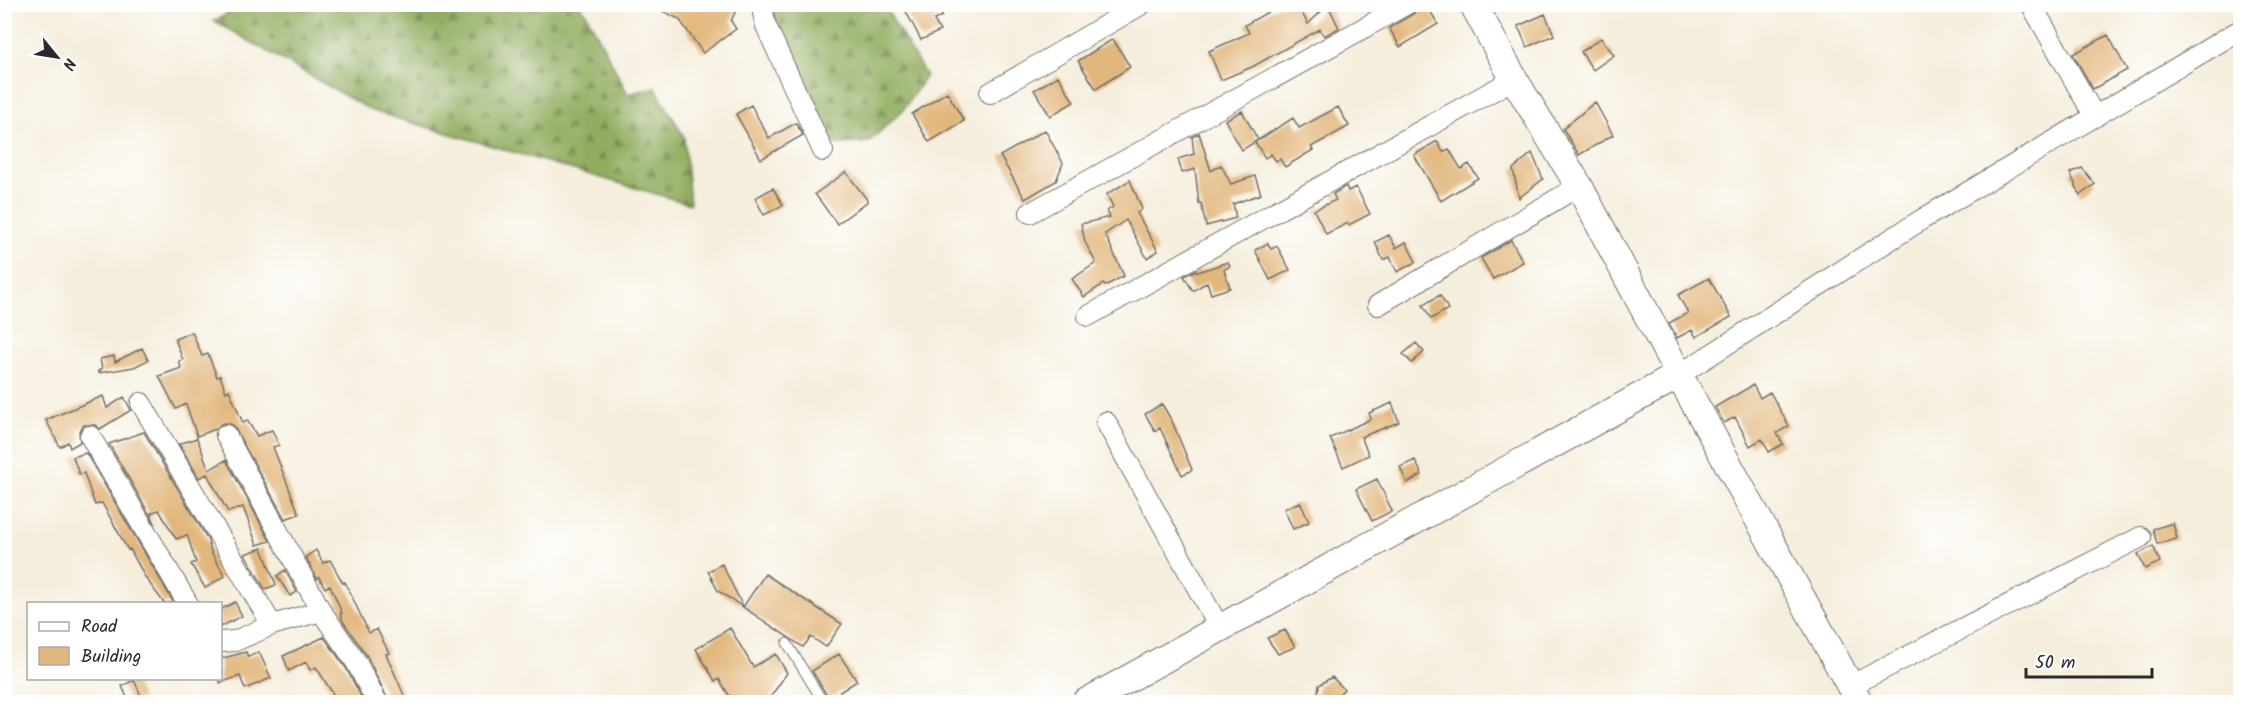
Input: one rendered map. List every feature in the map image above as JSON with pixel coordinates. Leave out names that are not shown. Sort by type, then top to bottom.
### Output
[{"type":"street","points":[[765,4],[763,13],[766,26],[823,151]]},
{"type":"street","points":[[990,93],[1142,4]]},
{"type":"street","points":[[1030,213],[1407,4]]},
{"type":"street","points":[[1473,4],[1514,78],[1579,186],[1679,375],[1854,694],[2141,537]]},
{"type":"street","points":[[2031,4],[2095,117]]},
{"type":"street","points":[[1086,702],[1679,375],[1921,220],[2241,30]]},
{"type":"street","points":[[1088,316],[1514,78]]},
{"type":"street","points":[[1378,305],[1579,186]]},
{"type":"street","points":[[141,403],[272,625]]},
{"type":"street","points":[[1106,422],[1220,628]]},
{"type":"street","points":[[226,435],[321,611],[356,662],[377,702]]},
{"type":"street","points":[[90,436],[187,602]]},
{"type":"street","points":[[222,642],[235,640],[272,625],[321,611]]},
{"type":"lane","points":[[787,643],[822,702]]},
{"type":"green space","points":[[244,5],[578,5],[585,11],[628,94],[655,87],[684,137],[690,204],[372,111],[214,21]]},
{"type":"green space","points":[[772,5],[884,5],[926,76],[903,110],[869,142],[827,145],[770,11]]},
{"type":"building","points":[[648,4],[739,4],[731,21],[736,29],[703,53],[679,19]]},
{"type":"building","points":[[902,4],[936,4],[942,16],[934,20],[940,31],[921,40]]},
{"type":"building","points":[[1282,4],[1297,4],[1308,24],[1328,5],[1339,28],[1324,36],[1320,29],[1252,67],[1221,80],[1209,51],[1249,33],[1245,25]]},
{"type":"building","points":[[1421,4],[1426,4],[1438,24],[1400,47],[1389,28],[1413,14]]},
{"type":"building","points":[[1545,14],[1554,35],[1527,47],[1518,26]]},
{"type":"building","points":[[2108,35],[2127,70],[2093,89],[2073,54]]},
{"type":"building","points":[[1601,38],[1614,55],[1593,70],[1581,52]]},
{"type":"building","points":[[1113,39],[1130,67],[1096,89],[1078,61]]},
{"type":"building","points":[[1058,76],[1074,102],[1050,116],[1034,90]]},
{"type":"building","points":[[947,92],[964,121],[929,142],[912,114]]},
{"type":"building","points":[[1595,102],[1613,135],[1579,155],[1563,129]]},
{"type":"building","points":[[751,105],[769,138],[796,123],[803,135],[761,159],[736,114]]},
{"type":"building","points":[[1338,107],[1349,126],[1311,147],[1313,150],[1285,167],[1280,159],[1276,161],[1271,154],[1265,158],[1255,142],[1293,118],[1299,128]]},
{"type":"building","points":[[1242,111],[1258,140],[1242,150],[1225,120]]},
{"type":"building","points":[[1045,130],[1063,163],[1056,181],[1025,199],[1000,156]]},
{"type":"building","points":[[1199,133],[1211,171],[1221,165],[1231,184],[1255,176],[1261,194],[1233,204],[1236,218],[1206,226],[1201,203],[1199,204],[1195,169],[1182,173],[1178,159],[1194,154],[1192,137]]},
{"type":"building","points":[[1437,141],[1443,152],[1449,149],[1461,169],[1469,164],[1478,178],[1441,201],[1414,155]]},
{"type":"building","points":[[1532,153],[1543,179],[1519,198],[1513,169]]},
{"type":"building","points":[[2082,168],[2095,184],[2080,195],[2070,173]]},
{"type":"building","points":[[846,172],[868,201],[837,224],[815,194]]},
{"type":"building","points":[[1130,180],[1142,209],[1137,213],[1158,251],[1147,258],[1126,220],[1105,234],[1124,276],[1105,286],[1103,284],[1084,297],[1072,279],[1096,263],[1085,242],[1081,224],[1110,217],[1107,211],[1113,207],[1107,194]]},
{"type":"building","points":[[1346,186],[1348,191],[1356,187],[1370,214],[1326,234],[1314,210],[1336,200],[1333,194]]},
{"type":"building","points":[[773,188],[783,205],[764,215],[755,198]]},
{"type":"building","points":[[1389,235],[1396,248],[1406,242],[1416,262],[1397,272],[1390,257],[1383,260],[1375,242]]},
{"type":"building","points":[[1511,240],[1523,262],[1493,279],[1481,258]]},
{"type":"building","points":[[1268,243],[1271,249],[1277,246],[1290,270],[1270,280],[1255,250]]},
{"type":"building","points":[[1228,262],[1230,266],[1224,270],[1230,288],[1211,294],[1207,282],[1193,291],[1184,276],[1196,270],[1198,272]]},
{"type":"building","points":[[1709,278],[1731,317],[1696,337],[1692,330],[1677,338],[1669,323],[1688,313],[1678,295]]},
{"type":"building","points":[[1440,295],[1448,309],[1431,319],[1423,305]]},
{"type":"building","points":[[192,332],[202,356],[208,354],[217,377],[220,376],[226,392],[229,390],[243,423],[247,420],[257,436],[272,430],[279,445],[273,447],[299,514],[285,519],[233,425],[221,424],[216,429],[197,436],[186,404],[176,409],[159,376],[181,368],[179,361],[183,360],[175,339]]},
{"type":"building","points":[[1416,343],[1424,352],[1412,363],[1403,354]]},
{"type":"building","points":[[142,348],[148,360],[134,367],[99,373],[98,371],[102,369],[100,359],[114,356],[115,362]]},
{"type":"building","points":[[1753,385],[1760,398],[1770,392],[1789,426],[1777,433],[1783,444],[1769,452],[1762,439],[1750,446],[1735,417],[1724,423],[1715,407]]},
{"type":"building","points":[[103,396],[107,408],[124,397],[131,410],[100,429],[95,425],[84,425],[79,431],[80,442],[70,448],[68,442],[60,447],[46,420]]},
{"type":"building","points":[[1392,403],[1399,422],[1361,437],[1369,455],[1343,467],[1330,438],[1371,419],[1369,413]]},
{"type":"building","points":[[1162,404],[1172,421],[1192,470],[1182,475],[1160,428],[1155,431],[1145,414]]},
{"type":"building","points":[[144,432],[207,538],[212,554],[225,576],[205,588],[191,564],[196,562],[187,535],[176,539],[159,510],[151,513],[155,524],[109,444]]},
{"type":"building","points":[[197,438],[209,470],[226,460],[270,541],[257,545],[243,507],[228,512],[207,474],[199,478],[179,444]]},
{"type":"building","points":[[86,453],[173,602],[163,602],[145,577],[130,549],[128,550],[102,503],[95,505],[84,473],[79,474],[73,457]]},
{"type":"building","points":[[1415,460],[1422,475],[1407,483],[1400,467]]},
{"type":"building","points":[[1377,479],[1392,511],[1372,521],[1356,489]]},
{"type":"building","points":[[1300,502],[1309,522],[1293,529],[1284,509]]},
{"type":"building","points":[[2173,523],[2177,539],[2157,544],[2153,529]]},
{"type":"building","points":[[2153,546],[2160,562],[2145,569],[2138,554]]},
{"type":"building","points":[[262,548],[276,585],[265,589],[245,554]]},
{"type":"building","points":[[316,550],[323,563],[330,560],[343,583],[345,582],[369,633],[377,629],[389,653],[386,654],[407,702],[389,702],[367,656],[344,623],[330,585],[325,588],[319,577],[317,579],[306,557]]},
{"type":"building","points":[[722,564],[743,607],[718,591],[708,571]]},
{"type":"building","points":[[285,570],[297,592],[290,596],[277,576]]},
{"type":"building","points":[[765,574],[842,624],[826,647],[811,637],[803,647],[743,607]]},
{"type":"building","points":[[235,602],[242,616],[222,626],[222,609]]},
{"type":"building","points":[[730,628],[753,667],[776,654],[787,673],[767,702],[733,702],[719,679],[715,681],[696,649]]},
{"type":"building","points":[[1285,630],[1295,647],[1278,654],[1267,638]]},
{"type":"building","points":[[324,637],[346,668],[364,702],[342,702],[338,695],[335,697],[316,667],[310,670],[306,662],[289,671],[283,656]]},
{"type":"building","points":[[246,652],[248,657],[259,652],[271,678],[245,689],[240,676],[220,683],[222,658]]},
{"type":"building","points":[[839,654],[857,681],[829,699],[812,671]]},
{"type":"building","points":[[1332,677],[1344,689],[1332,702],[1317,699],[1319,685]]},
{"type":"building","points":[[134,680],[142,698],[129,702],[122,686]]}]
